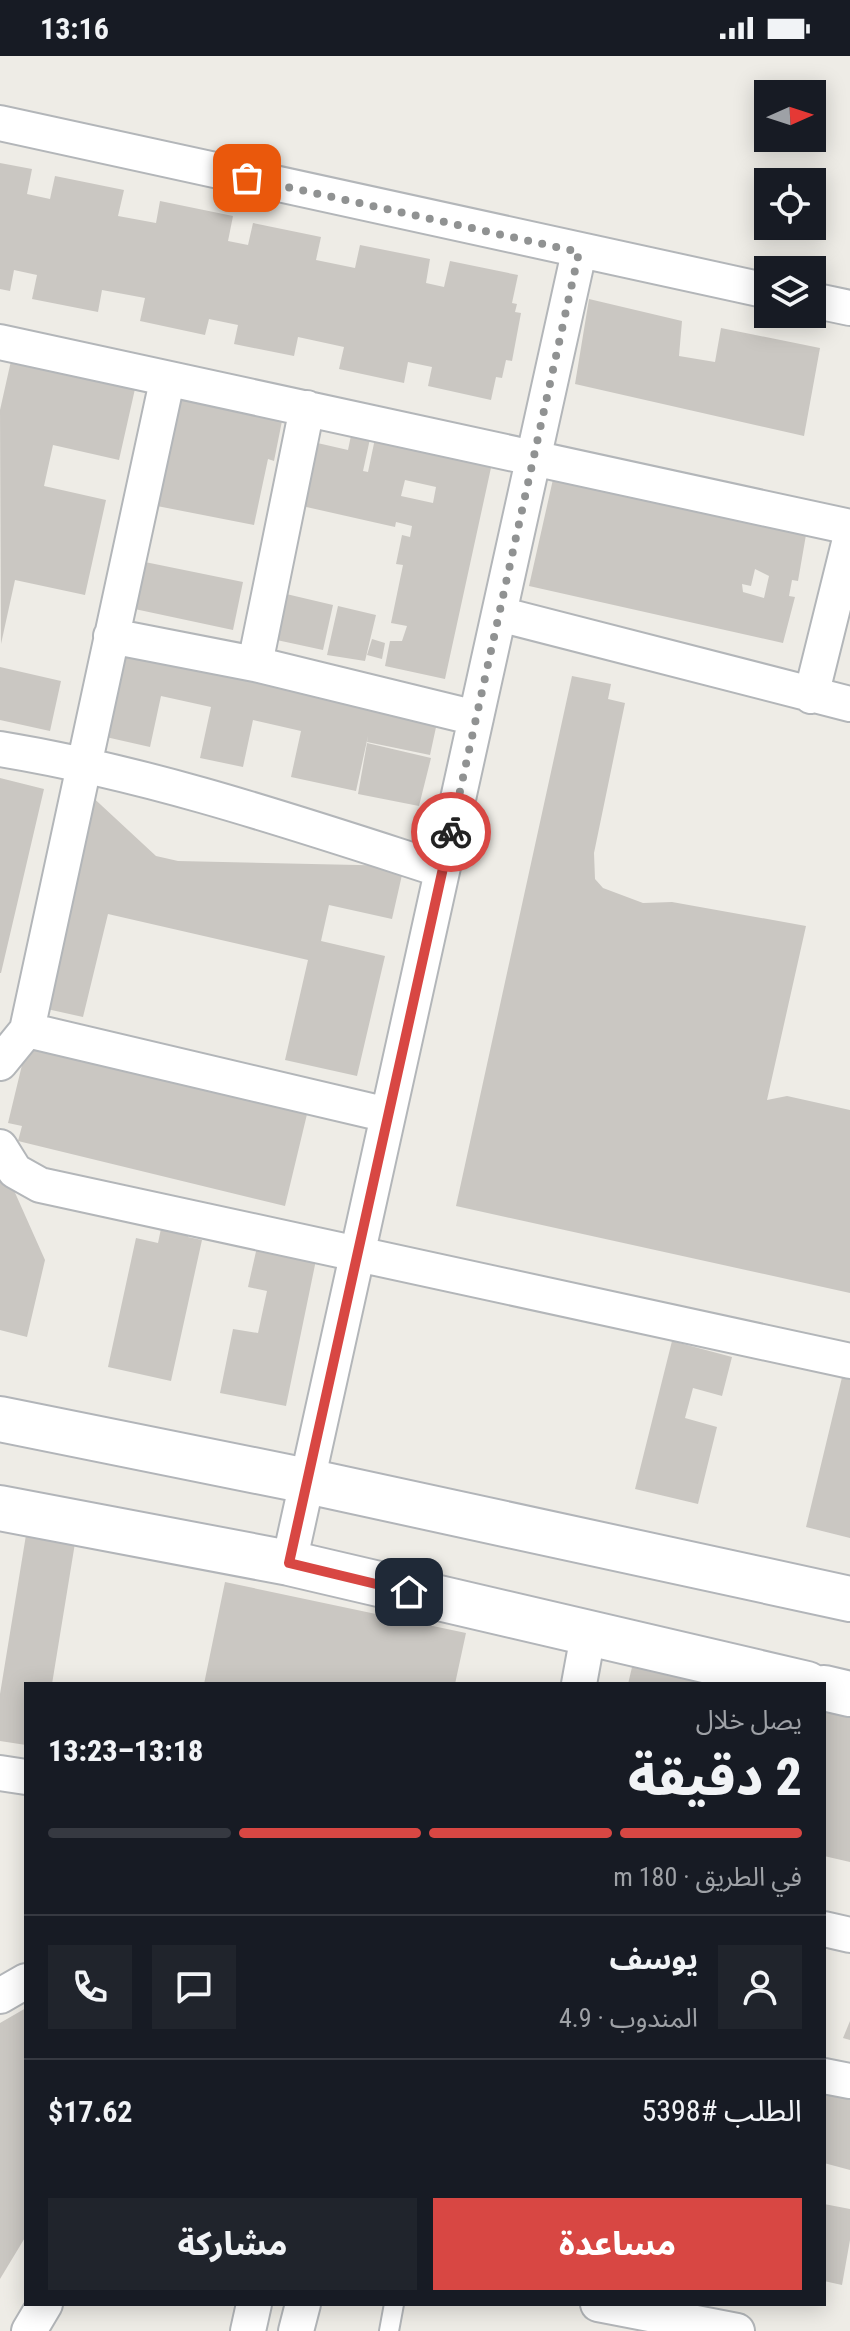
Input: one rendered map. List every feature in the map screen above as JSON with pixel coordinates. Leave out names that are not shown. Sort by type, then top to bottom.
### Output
[{"type":"main road","points":[[0,1419],[307,1481],[850,1599]]},
{"type":"main road","points":[[2,1517],[289,1563],[798,1682]]},
{"type":"main road","points":[[826,1688],[850,1694]]},
{"type":"street","points":[[0,123],[754,288]]},
{"type":"street","points":[[289,1563],[579,252]]},
{"type":"street","points":[[826,303],[850,308]]},
{"type":"street","points":[[1,346],[143,371],[167,381],[534,456],[850,527]]},
{"type":"street","points":[[0,1063],[27,1030],[167,381]]},
{"type":"street","points":[[255,664],[307,408]]},
{"type":"street","points":[[811,696],[850,539]]},
{"type":"street","points":[[499,614],[850,704]]},
{"type":"street","points":[[111,636],[255,664],[476,718]]},
{"type":"street","points":[[0,749],[86,763],[210,795],[442,870]]},
{"type":"street","points":[[27,1030],[388,1115]]},
{"type":"street","points":[[0,1147],[15,1171],[40,1185],[850,1361]]},
{"type":"street","points":[[579,1682],[588,1635]]},
{"type":"street","points":[[0,1773],[24,1777]]},
{"type":"street","points":[[826,1929],[850,1935]]},
{"type":"street","points":[[0,1996],[24,1982]]},
{"type":"street","points":[[826,2076],[850,2081]]},
{"type":"street","points":[[29,2331],[44,2306]]},
{"type":"street","points":[[248,2331],[254,2306]]},
{"type":"street","points":[[296,2331],[302,2306]]},
{"type":"street","points":[[608,2306],[737,2331]]},
{"type":"lane","points":[[389,2331],[394,2306]]},
{"type":"building","points":[[0,163],[32,169],[27,194],[50,199],[55,176],[124,190],[118,216],[156,223],[160,201],[233,216],[228,241],[248,245],[253,223],[321,237],[316,260],[355,268],[360,245],[430,259],[426,283],[444,287],[450,261],[518,275],[512,303],[517,304],[515,312],[521,313],[512,361],[506,360],[502,378],[496,377],[491,400],[428,386],[432,367],[408,362],[404,383],[339,369],[344,347],[298,337],[294,356],[234,344],[238,325],[209,319],[205,335],[140,321],[145,298],[102,290],[98,312],[32,299],[37,275],[14,270],[10,291],[0,289]]},
{"type":"building","points":[[589,299],[682,321],[679,356],[715,362],[721,328],[820,348],[804,436],[575,384]]},
{"type":"building","points":[[13,352],[137,380],[119,460],[53,445],[44,486],[106,500],[85,595],[15,580],[1,644],[0,410]]},
{"type":"building","points":[[174,389],[284,411],[274,461],[268,459],[254,525],[157,506]]},
{"type":"building","points":[[354,421],[373,425],[363,471],[368,472],[377,429],[494,454],[445,679],[385,666],[390,641],[402,641],[407,626],[391,623],[403,565],[396,564],[402,535],[410,537],[412,526],[396,522],[395,527],[302,506],[313,442],[348,450]],"holes":[[[405,480],[436,487],[433,503],[401,496]]]},
{"type":"building","points":[[556,466],[807,529],[798,581],[792,580],[789,596],[795,597],[783,643],[529,586]],"holes":[[[755,569],[769,576],[764,598],[743,592],[742,584],[751,586]]]},
{"type":"building","points":[[140,561],[243,582],[233,630],[130,608]]},
{"type":"building","points":[[282,593],[333,605],[323,650],[272,639]]},
{"type":"building","points":[[338,606],[376,615],[365,661],[327,655]]},
{"type":"building","points":[[372,639],[385,643],[382,659],[367,655]]},
{"type":"building","points":[[116,643],[438,718],[430,755],[367,742],[368,736],[356,791],[291,777],[301,731],[253,720],[243,767],[200,758],[211,707],[161,696],[150,747],[97,735]]},
{"type":"building","points":[[0,667],[61,681],[50,731],[0,720]]},
{"type":"building","points":[[572,676],[611,684],[608,699],[625,703],[594,853],[595,879],[603,888],[643,903],[672,902],[806,926],[767,1100],[787,1096],[850,1110],[850,1293],[456,1206]]},
{"type":"building","points":[[367,743],[431,758],[419,806],[358,794]]},
{"type":"building","points":[[0,778],[44,789],[1,973],[0,973]]},
{"type":"building","points":[[87,792],[156,856],[178,861],[404,866],[392,919],[329,905],[321,941],[385,956],[357,1076],[285,1060],[308,960],[108,914],[83,1017],[38,1007]]},
{"type":"building","points":[[28,1040],[308,1110],[285,1206],[18,1141],[22,1126],[8,1123]]},
{"type":"building","points":[[0,1159],[45,1260],[27,1337],[0,1330]]},
{"type":"building","points":[[162,1224],[189,1230],[188,1237],[202,1240],[171,1381],[108,1367],[136,1238],[158,1243]]},
{"type":"building","points":[[257,1247],[316,1260],[286,1406],[220,1393],[233,1329],[258,1333],[267,1291],[248,1287]]},
{"type":"building","points":[[672,1341],[732,1357],[722,1396],[693,1388],[685,1418],[717,1427],[698,1504],[635,1489]]},
{"type":"building","points":[[844,1369],[850,1370],[850,1538],[806,1527]]},
{"type":"building","points":[[26,1535],[75,1543],[52,1682],[24,1682],[24,1745],[0,1741],[0,1694]]},
{"type":"building","points":[[225,1582],[466,1633],[455,1682],[204,1682]]},
{"type":"building","points":[[633,1663],[713,1682],[628,1682]]},
{"type":"building","points":[[826,1706],[850,1712],[850,1862],[826,1856]]},
{"type":"building","points":[[24,2009],[24,2239],[0,2279],[0,2023]]},
{"type":"building","points":[[850,2021],[850,2040],[843,2038]]},
{"type":"building","points":[[826,2089],[850,2095],[850,2170],[826,2164]]},
{"type":"building","points":[[826,2204],[850,2209],[850,2240],[842,2285],[826,2281]]},
{"type":"way so far","points":[[247,178],[579,252],[451,832]]},
{"type":"route","points":[[409,1592],[289,1563],[451,832]]}]
